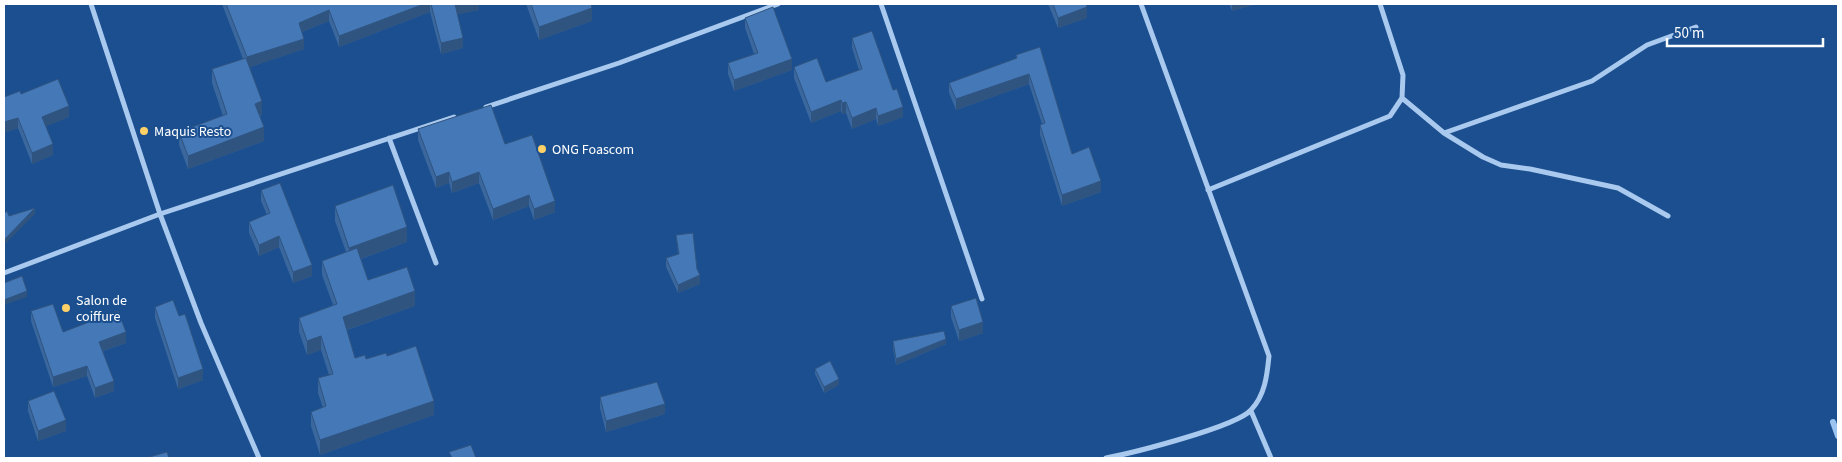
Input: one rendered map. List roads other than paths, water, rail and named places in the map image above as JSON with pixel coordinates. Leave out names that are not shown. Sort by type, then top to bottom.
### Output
[{"type":"street","points":[[91,4],[160,214],[201,323],[259,458]]},
{"type":"street","points":[[481,108],[619,63],[778,4]]},
{"type":"street","points":[[881,4],[982,299]]},
{"type":"street","points":[[1106,458],[1130,453],[1230,423],[1251,411],[1261,396],[1267,377],[1269,356],[1141,4]]},
{"type":"street","points":[[1208,190],[1390,116],[1402,98],[1404,75],[1380,4]]},
{"type":"street","points":[[1444,132],[1592,81],[1647,45],[1696,27]]},
{"type":"street","points":[[1402,98],[1444,132],[1483,157],[1501,165],[1530,169],[1618,188],[1668,216]]},
{"type":"street","points":[[4,273],[160,214],[463,114]]},
{"type":"street","points":[[389,138],[436,263]]},
{"type":"street","points":[[1251,411],[1271,458]]},
{"type":"waterway","points":[[1833,422],[1838,436]]},
{"type":"place","name":"Maquis Resto","points":[[144,131]]},
{"type":"place","name":"ONG Foascom","points":[[542,149]]},
{"type":"place","name":"Salon de coiffure","points":[[66,308]]}]
